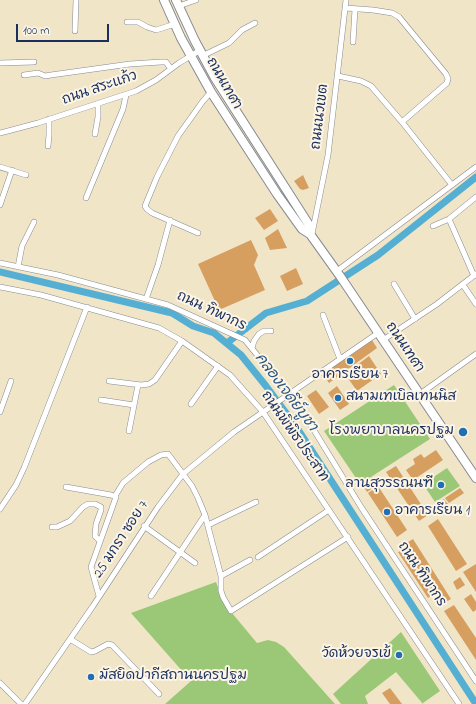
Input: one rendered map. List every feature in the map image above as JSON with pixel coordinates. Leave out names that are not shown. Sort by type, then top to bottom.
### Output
[{"type":"main road","name":"ถนนเทศา","points":[[164,0],[191,56],[211,92],[277,194],[302,229],[311,235],[339,274],[476,478]]},
{"type":"main road","name":"ถนนเทศา","points":[[178,3],[201,53],[236,113],[309,225],[311,235]]},
{"type":"street","points":[[75,31],[76,0]]},
{"type":"street","points":[[178,3],[196,0]]},
{"type":"street","name":"ถนนนวเขต","points":[[311,235],[328,156],[346,0]]},
{"type":"street","points":[[346,8],[392,13],[399,17],[446,74],[448,80],[447,83],[402,122]]},
{"type":"street","points":[[353,42],[355,9]]},
{"type":"street","points":[[127,22],[138,22],[156,30],[175,24]]},
{"type":"street","name":"ถนน สระแก้ว","points":[[0,133],[126,95],[146,86],[191,56],[229,43],[242,30],[255,23]]},
{"type":"street","points":[[0,63],[34,62]]},
{"type":"street","points":[[24,75],[38,73],[45,76],[130,64],[161,62],[166,62],[171,69]]},
{"type":"street","points":[[338,76],[361,81],[371,86],[452,185]]},
{"type":"street","points":[[198,234],[152,213],[146,209],[145,206],[157,177],[178,136],[211,92]]},
{"type":"street","points":[[86,198],[124,109],[126,95]]},
{"type":"street","points":[[95,134],[98,117],[98,104]]},
{"type":"street","points":[[48,146],[49,119]]},
{"type":"street","points":[[339,274],[476,166]]},
{"type":"street","points":[[0,167],[26,175]]},
{"type":"street","points":[[0,205],[12,170]]},
{"type":"street","points":[[433,226],[449,219],[476,197]]},
{"type":"street","points":[[383,340],[463,285],[475,275],[449,219]]},
{"type":"street","points":[[146,299],[158,265],[170,220]]},
{"type":"street","points":[[18,267],[22,246],[34,222]]},
{"type":"street","name":"ถนน ทิพากร","points":[[0,263],[58,275],[168,305],[242,338],[252,348],[289,394],[312,427],[361,507],[476,681]]},
{"type":"street","points":[[394,284],[415,318]]},
{"type":"street","points":[[463,285],[476,304]]},
{"type":"street","name":"ถนนพิพิธประสาท","points":[[0,287],[41,294],[159,328],[182,341],[230,375],[266,410],[329,510],[459,704]]},
{"type":"street","points":[[0,509],[16,486],[24,468],[87,307]]},
{"type":"street","points":[[323,315],[340,359]]},
{"type":"street","points":[[252,348],[258,334],[264,331],[271,331]]},
{"type":"street","name":"25 มกรา ซอย 7","points":[[25,704],[99,596],[144,526],[182,474],[234,432],[378,333]]},
{"type":"street","points":[[109,381],[138,385],[149,384],[155,380],[182,341]]},
{"type":"street","points":[[420,394],[476,354]]},
{"type":"street","points":[[191,404],[218,366]]},
{"type":"street","points":[[0,412],[11,381]]},
{"type":"street","points":[[129,431],[138,385]]},
{"type":"street","points":[[101,400],[134,405]]},
{"type":"street","points":[[99,596],[91,567],[114,503],[115,496],[123,483],[148,462],[166,453],[192,486],[205,515],[221,576],[221,591],[231,611],[348,537]]},
{"type":"street","points":[[66,487],[115,496]]},
{"type":"street","points":[[208,525],[256,502]]},
{"type":"street","points":[[52,527],[57,527],[70,521],[83,507],[88,504],[95,504],[102,510],[96,524],[94,536],[100,541]]},
{"type":"street","points":[[258,557],[329,510]]},
{"type":"street","points":[[151,596],[205,515]]},
{"type":"street","points":[[144,526],[195,563]]},
{"type":"street","points":[[221,576],[250,560]]},
{"type":"street","points":[[70,639],[91,652],[108,644],[112,645],[159,694]]},
{"type":"street","points":[[0,682],[21,704]]},
{"type":"green space","points":[[394,385],[430,439],[360,484],[324,431]]},
{"type":"green space","name":"ลานสุวรรณนฑี","points":[[447,468],[460,486],[435,502],[423,484]]},
{"type":"green space","points":[[216,582],[227,607],[257,643],[268,640],[276,642],[284,647],[335,704],[165,704],[191,681],[131,613]]},
{"type":"green space","points":[[401,632],[440,691],[423,704],[396,672],[365,696],[368,704],[341,704],[333,694]]},
{"type":"building","points":[[303,175],[309,188],[303,190],[300,189],[294,181]]},
{"type":"building","points":[[270,209],[278,221],[264,230],[255,218]]},
{"type":"building","points":[[278,229],[287,248],[270,250],[265,238]]},
{"type":"building","points":[[251,240],[258,255],[254,265],[265,290],[219,310],[198,264]]},
{"type":"building","points":[[296,268],[303,284],[287,291],[280,276]]},
{"type":"building","name":"อาคารเรียน 7","points":[[372,340],[377,348],[329,383],[323,374]]},
{"type":"building","points":[[369,356],[381,374],[357,391],[345,374]]},
{"type":"building","name":"สนามเทเบิลเทนนิส","points":[[337,386],[349,404],[340,410],[328,393]]},
{"type":"building","points":[[316,390],[329,407],[319,414],[307,396]]},
{"type":"building","points":[[436,450],[443,460],[413,480],[406,470],[415,464],[413,459],[421,454],[424,458]]},
{"type":"building","points":[[396,466],[428,515],[419,521],[386,472]]},
{"type":"building","points":[[372,477],[377,485],[367,492],[362,484]]},
{"type":"building","name":"อาคารเรียน 1","points":[[378,486],[407,530],[397,537],[368,493]]},
{"type":"building","points":[[460,488],[464,493],[449,503],[445,498]]},
{"type":"building","points":[[444,499],[448,504],[440,509],[437,503]]},
{"type":"building","points":[[438,519],[467,564],[456,571],[428,526]]},
{"type":"building","points":[[413,539],[451,599],[441,605],[403,545]]},
{"type":"building","points":[[403,550],[432,595],[428,598],[398,552]]},
{"type":"building","points":[[476,564],[476,592],[463,572]]},
{"type":"building","points":[[460,577],[465,585],[457,590],[453,582]]},
{"type":"building","points":[[471,594],[476,602],[476,610],[473,612],[464,599]]},
{"type":"building","points":[[454,605],[476,638],[476,660],[444,611]]},
{"type":"building","points":[[390,688],[402,704],[390,704],[382,693]]},
{"type":"waterway","points":[[227,343],[266,313],[307,301],[378,255],[476,177]]},
{"type":"waterway","name":"คลองเจดีย์บูชา","points":[[0,272],[172,313],[193,326],[214,333],[241,355],[295,425],[476,704]]},
{"type":"place","name":"อาคารเรียน 7","points":[[350,361]]},
{"type":"place","name":"สนามเทเบิลเทนนิส","points":[[338,398]]},
{"type":"place","name":"โรงพยาบาลนครปฐม","points":[[463,432]]},
{"type":"place","name":"ลานสุวรรณนฑี","points":[[441,485]]},
{"type":"place","name":"อาคารเรียน 1","points":[[387,512]]},
{"type":"place","name":"วัดห้วยจรเข้","points":[[399,655]]},
{"type":"place","name":"มัสยิดปากีสถานนครปฐม","points":[[91,677]]}]
